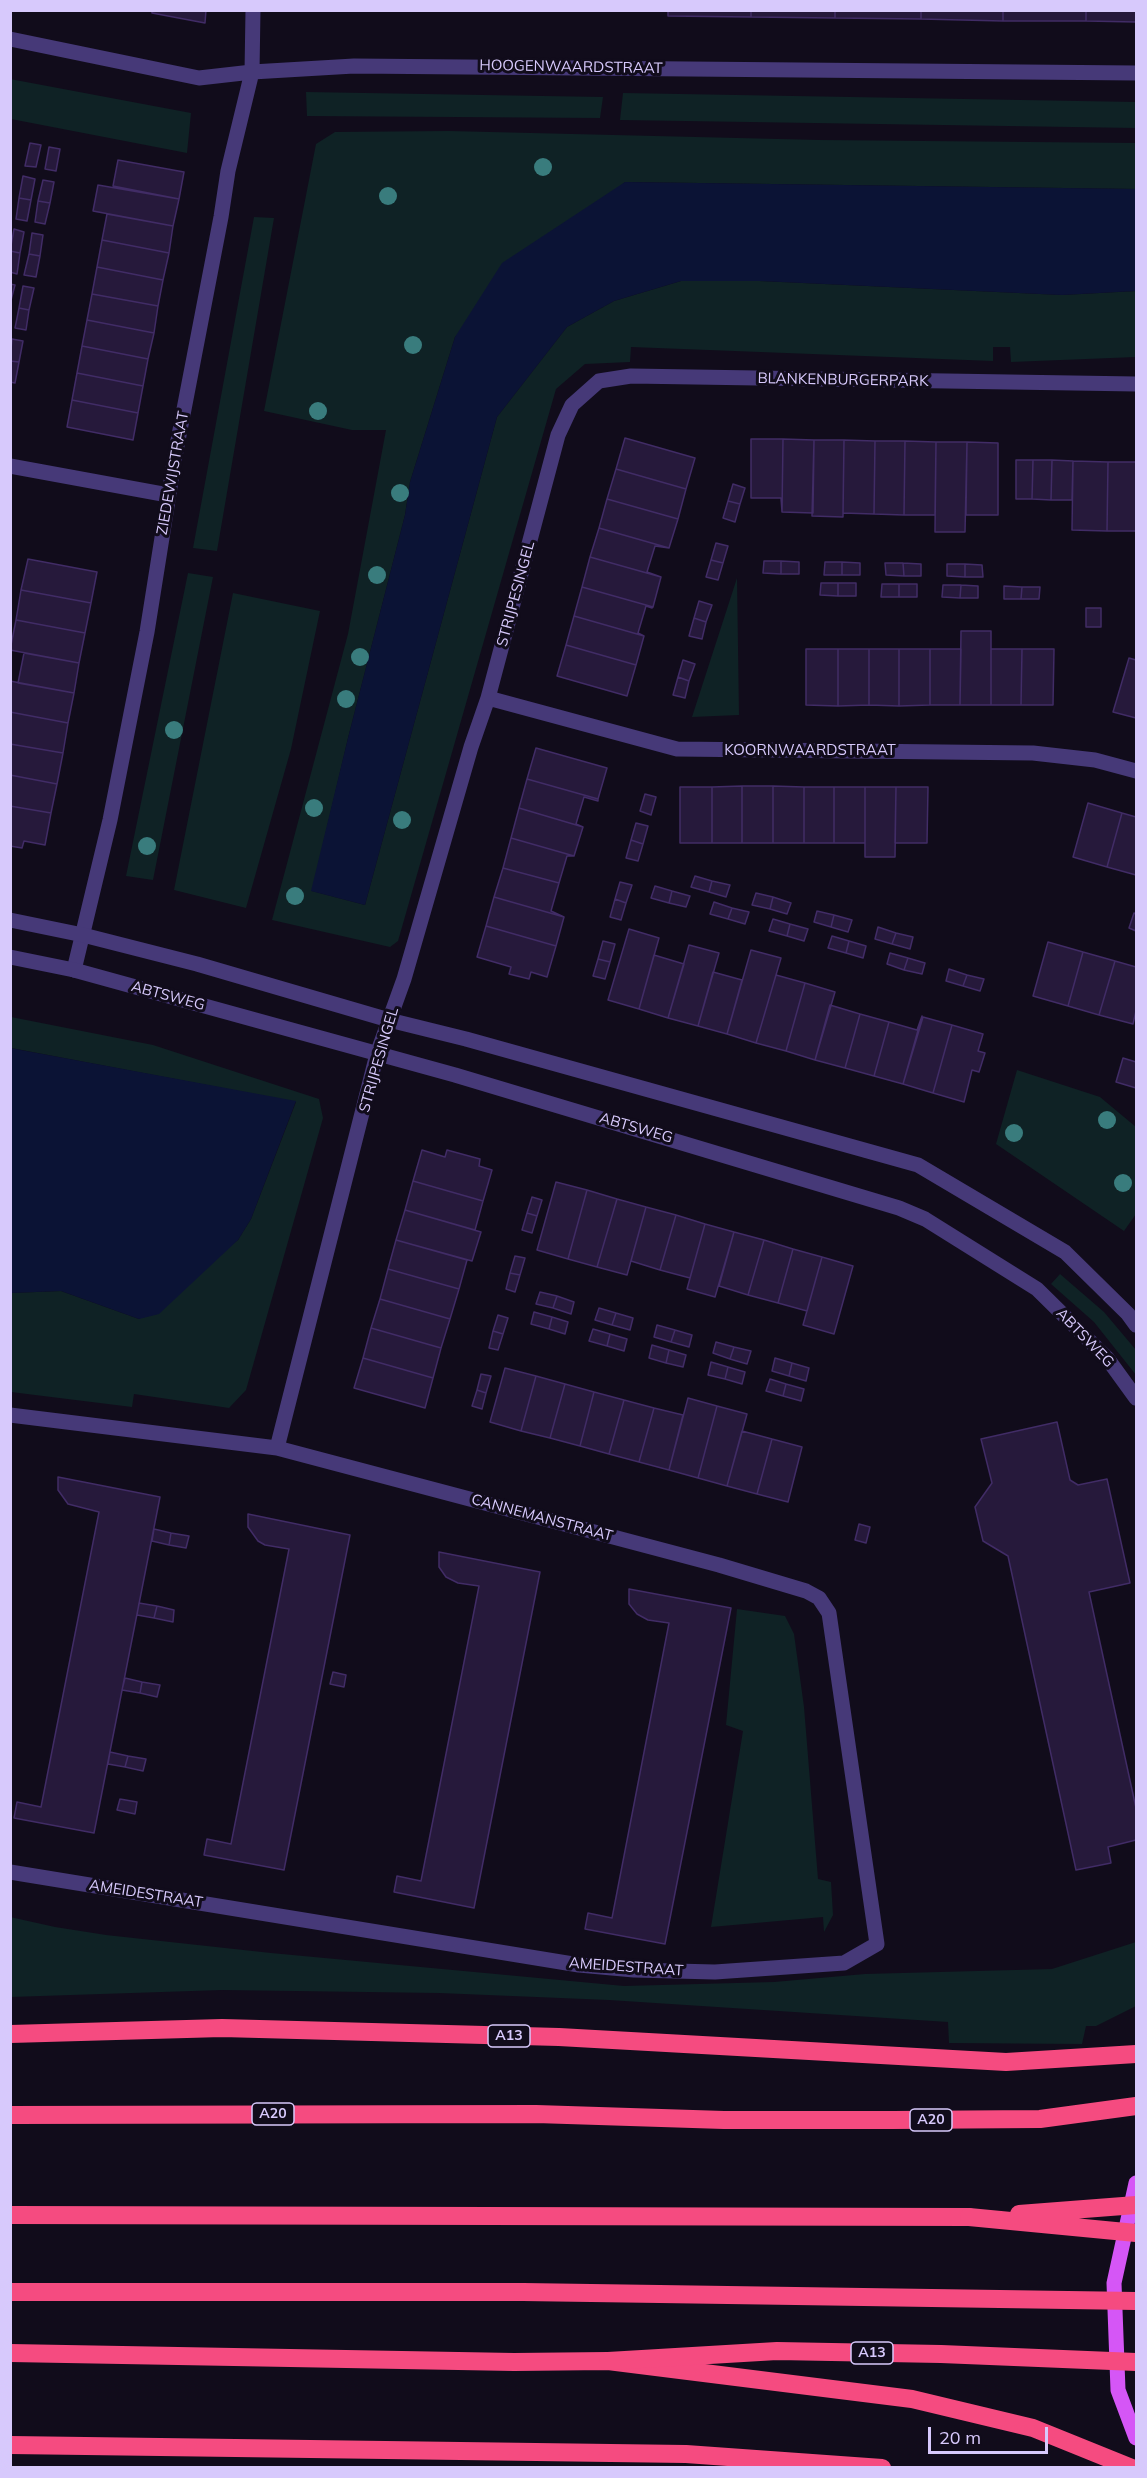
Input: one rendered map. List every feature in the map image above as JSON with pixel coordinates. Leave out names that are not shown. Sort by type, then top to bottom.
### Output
[{"type":"highway","name":"A13","points":[[10,2034],[257,2028],[559,2037],[1006,2062],[1137,2054]]},
{"type":"highway","name":"A20","points":[[10,2115],[536,2114],[724,2120],[1040,2119],[1137,2106]]},
{"type":"highway","points":[[10,2215],[969,2217],[1137,2205]]},
{"type":"highway","points":[[969,2217],[1137,2234]]},
{"type":"highway","points":[[10,2292],[523,2292],[1137,2301]]},
{"type":"highway","name":"A13","points":[[10,2353],[514,2362],[608,2361],[777,2351],[941,2354],[1137,2362]]},
{"type":"highway","name":"A13","points":[[608,2361],[912,2399],[1033,2428],[1132,2468]]},
{"type":"highway","points":[[10,2445],[686,2454],[882,2468]]},
{"type":"main road","points":[[1137,2183],[1114,2283],[1118,2390],[1137,2438]]},
{"type":"street","name":"ZIEDEWIJSTRAAT","points":[[83,936],[110,820],[145,644],[168,495],[222,217],[228,171],[252,72],[253,10]]},
{"type":"street","name":"HOOGENWAARDSTRAAT","points":[[10,39],[199,78],[252,72],[354,66],[1137,73]]},
{"type":"street","name":"BLANKENBURGERPARK","points":[[565,416],[582,394],[599,381],[631,376],[1137,384]]},
{"type":"street","name":"STRIJPESINGEL","points":[[277,1448],[377,1054],[488,698],[565,416]]},
{"type":"street","points":[[10,466],[168,495]]},
{"type":"street","name":"KOORNWAARDSTRAAT","points":[[488,698],[677,749],[1033,753],[1095,760],[1137,771]]},
{"type":"street","points":[[10,920],[197,964],[389,1020],[466,1039],[918,1166],[1065,1252],[1137,1325]]},
{"type":"street","points":[[74,970],[83,936]]},
{"type":"street","name":"ABTSWEG","points":[[10,957],[74,970],[377,1054],[899,1208],[925,1220],[1037,1289],[1107,1358],[1137,1398]]},
{"type":"street","points":[[10,1415],[277,1448]]},
{"type":"street","name":"CANNEMANSTRAAT","points":[[277,1448],[708,1562],[806,1591]]},
{"type":"street","name":"AMEIDESTRAAT","points":[[10,1872],[579,1965],[634,1970],[715,1972],[844,1963],[877,1944],[829,1613],[819,1598],[806,1591]]},
{"type":"green space","points":[[10,79],[191,113],[187,153],[11,119]]},
{"type":"green space","points":[[306,92],[603,97],[600,118],[307,116]]},
{"type":"green space","points":[[623,93],[1136,102],[1136,128],[620,120]]},
{"type":"green space","points":[[449,131],[820,140],[1136,143],[1136,189],[625,182],[455,337],[410,482],[405,515],[312,891],[365,905],[497,417],[567,327],[614,301],[681,281],[760,281],[1062,295],[1136,291],[1136,357],[1011,362],[1010,347],[993,347],[993,361],[631,347],[630,362],[585,364],[556,389],[398,941],[390,947],[272,920],[348,634],[386,430],[352,430],[264,411],[316,144],[335,132]]},
{"type":"green space","points":[[254,217],[274,218],[217,551],[193,548]]},
{"type":"green space","points":[[188,573],[213,577],[153,880],[126,876]]},
{"type":"green space","points":[[737,578],[739,715],[692,717]]},
{"type":"green space","points":[[233,593],[320,611],[291,749],[246,908],[174,890]]},
{"type":"green space","points":[[11,1017],[153,1045],[319,1099],[323,1118],[246,1390],[229,1408],[134,1394],[132,1407],[11,1392],[10,1293],[61,1291],[139,1319],[238,1240],[251,1219],[296,1102],[11,1048]]},
{"type":"green space","points":[[1017,1070],[1100,1097],[1136,1127],[1136,1214],[1124,1231],[996,1144]]},
{"type":"green space","points":[[1060,1274],[1104,1312],[1136,1350],[1136,1375],[1094,1322],[1051,1284]]},
{"type":"green space","points":[[737,1609],[785,1616],[794,1634],[804,1707],[818,1879],[831,1882],[833,1915],[824,1932],[823,1917],[711,1927],[743,1731],[726,1725]]},
{"type":"green space","points":[[10,1917],[106,1935],[624,1986],[774,1982],[865,1974],[1052,1969],[1136,1942],[1136,2006],[1096,2026],[1086,2026],[1082,2044],[949,2043],[948,2022],[609,2000],[439,1993],[222,1990],[11,1997]]},
{"type":"water","points":[[625,182],[1136,189],[1136,291],[1062,295],[760,281],[681,281],[614,301],[567,327],[497,417],[365,905],[311,891],[405,515],[410,482],[455,337],[502,263]]},
{"type":"water","points":[[10,1048],[296,1101],[251,1219],[238,1240],[159,1314],[139,1319],[61,1291],[11,1293]]},
{"type":"building","points":[[152,10],[206,10],[205,23],[152,13]]},
{"type":"building","points":[[668,10],[751,10],[751,17],[668,16]]},
{"type":"building","points":[[751,10],[835,10],[835,18],[751,17]]},
{"type":"building","points":[[835,10],[921,10],[921,19],[835,18]]},
{"type":"building","points":[[921,10],[1003,10],[1003,21],[921,19]]},
{"type":"building","points":[[1003,10],[1086,10],[1086,21],[1003,21]]},
{"type":"building","points":[[1086,10],[1136,10],[1136,22],[1086,21]]},
{"type":"building","points":[[30,143],[41,145],[36,167],[25,166]]},
{"type":"building","points":[[49,147],[60,149],[56,171],[45,169]]},
{"type":"building","points":[[118,160],[184,172],[179,199],[113,186]]},
{"type":"building","points":[[23,176],[35,179],[31,200],[19,198]]},
{"type":"building","points":[[43,180],[54,182],[50,203],[38,201]]},
{"type":"building","points":[[98,185],[179,199],[173,226],[93,211]]},
{"type":"building","points":[[19,198],[31,200],[27,221],[16,219]]},
{"type":"building","points":[[38,201],[50,203],[45,224],[35,222]]},
{"type":"building","points":[[107,214],[173,226],[169,253],[102,240]]},
{"type":"building","points":[[14,229],[24,232],[20,253],[10,251]]},
{"type":"building","points":[[32,233],[43,235],[40,256],[29,254]]},
{"type":"building","points":[[102,240],[169,253],[163,280],[97,267]]},
{"type":"building","points":[[10,251],[20,253],[17,274],[10,272]]},
{"type":"building","points":[[29,254],[40,256],[36,277],[24,275]]},
{"type":"building","points":[[97,267],[163,280],[158,306],[92,294]]},
{"type":"building","points":[[10,284],[15,285],[10,304]]},
{"type":"building","points":[[23,286],[34,288],[29,310],[19,308]]},
{"type":"building","points":[[92,294],[158,306],[154,333],[87,320]]},
{"type":"building","points":[[19,308],[29,310],[26,330],[15,328]]},
{"type":"building","points":[[87,320],[154,333],[148,359],[82,346]]},
{"type":"building","points":[[12,339],[23,341],[19,362],[10,361]]},
{"type":"building","points":[[82,346],[148,359],[143,386],[77,373]]},
{"type":"building","points":[[10,361],[19,362],[15,383],[10,382]]},
{"type":"building","points":[[77,373],[143,386],[138,413],[72,400]]},
{"type":"building","points":[[72,400],[138,413],[133,440],[67,427]]},
{"type":"building","points":[[625,438],[695,458],[686,489],[616,469]]},
{"type":"building","points":[[751,439],[783,439],[782,512],[781,498],[751,498]]},
{"type":"building","points":[[783,439],[814,440],[813,513],[782,512]]},
{"type":"building","points":[[814,440],[844,440],[843,517],[812,516]]},
{"type":"building","points":[[844,440],[875,441],[874,514],[843,513]]},
{"type":"building","points":[[875,441],[905,441],[904,515],[874,514]]},
{"type":"building","points":[[905,441],[936,442],[935,515],[904,515]]},
{"type":"building","points":[[936,442],[967,442],[965,532],[935,532]]},
{"type":"building","points":[[967,442],[998,443],[998,515],[966,515]]},
{"type":"building","points":[[1016,460],[1033,460],[1032,499],[1016,499]]},
{"type":"building","points":[[1033,460],[1052,460],[1051,500],[1032,499]]},
{"type":"building","points":[[1052,460],[1073,461],[1072,500],[1051,500]]},
{"type":"building","points":[[1073,461],[1108,462],[1107,531],[1072,530]]},
{"type":"building","points":[[1108,462],[1136,462],[1136,531],[1107,531]]},
{"type":"building","points":[[616,469],[686,489],[678,519],[607,499]]},
{"type":"building","points":[[733,484],[745,488],[740,504],[728,501]]},
{"type":"building","points":[[607,499],[678,519],[669,548],[599,528]]},
{"type":"building","points":[[728,501],[740,504],[735,522],[723,518]]},
{"type":"building","points":[[599,528],[669,548],[655,546],[647,572],[661,577],[590,557]]},
{"type":"building","points":[[716,543],[728,546],[723,563],[711,560]]},
{"type":"building","points":[[590,557],[661,577],[653,607],[582,587]]},
{"type":"building","points":[[28,559],[97,572],[91,603],[21,590]]},
{"type":"building","points":[[711,560],[723,563],[718,580],[706,577]]},
{"type":"building","points":[[764,561],[781,561],[781,574],[763,573]]},
{"type":"building","points":[[781,561],[799,562],[799,574],[781,574]]},
{"type":"building","points":[[825,562],[842,562],[842,575],[824,575]]},
{"type":"building","points":[[842,562],[860,563],[860,575],[842,575]]},
{"type":"building","points":[[885,563],[903,563],[904,576],[886,575]]},
{"type":"building","points":[[903,563],[921,564],[921,576],[904,576]]},
{"type":"building","points":[[947,564],[965,564],[965,577],[947,576]]},
{"type":"building","points":[[965,564],[982,565],[983,577],[965,577]]},
{"type":"building","points":[[821,583],[838,583],[838,596],[820,595]]},
{"type":"building","points":[[838,583],[856,583],[856,596],[838,596]]},
{"type":"building","points":[[882,584],[899,584],[899,597],[881,597]]},
{"type":"building","points":[[899,584],[917,584],[917,597],[899,597]]},
{"type":"building","points":[[943,585],[961,585],[960,598],[942,597]]},
{"type":"building","points":[[961,585],[978,586],[978,598],[960,598]]},
{"type":"building","points":[[1004,586],[1022,587],[1021,599],[1004,599]]},
{"type":"building","points":[[582,587],[653,607],[646,606],[638,633],[644,636],[574,616]]},
{"type":"building","points":[[1022,587],[1040,587],[1039,599],[1021,599]]},
{"type":"building","points":[[21,590],[91,603],[85,633],[16,620]]},
{"type":"building","points":[[699,601],[712,605],[706,622],[694,618]]},
{"type":"building","points":[[1086,608],[1101,608],[1101,627],[1086,627]]},
{"type":"building","points":[[574,616],[644,636],[636,665],[566,645]]},
{"type":"building","points":[[694,618],[706,622],[702,639],[689,636]]},
{"type":"building","points":[[16,620],[85,633],[79,663],[10,650]]},
{"type":"building","points":[[961,631],[991,631],[991,705],[960,705]]},
{"type":"building","points":[[566,645],[636,665],[627,696],[557,676]]},
{"type":"building","points":[[806,649],[838,649],[838,706],[806,705]]},
{"type":"building","points":[[838,649],[869,649],[869,705],[838,706]]},
{"type":"building","points":[[869,649],[899,649],[899,706],[869,705]]},
{"type":"building","points":[[899,649],[930,649],[930,705],[899,706]]},
{"type":"building","points":[[930,649],[961,649],[960,705],[930,705]]},
{"type":"building","points":[[991,649],[1022,649],[1021,705],[991,705]]},
{"type":"building","points":[[1022,649],[1054,649],[1053,705],[1021,705]]},
{"type":"building","points":[[24,653],[79,663],[74,693],[18,683]]},
{"type":"building","points":[[1129,658],[1136,660],[1136,718],[1113,712]]},
{"type":"building","points":[[683,660],[695,664],[689,681],[678,677]]},
{"type":"building","points":[[678,677],[689,681],[685,698],[673,695]]},
{"type":"building","points":[[10,681],[74,693],[68,723],[10,712]]},
{"type":"building","points":[[10,712],[68,723],[63,753],[10,744]]},
{"type":"building","points":[[10,744],[63,753],[57,784],[10,775]]},
{"type":"building","points":[[536,748],[607,768],[598,799],[527,779]]},
{"type":"building","points":[[10,775],[57,784],[51,813],[10,806]]},
{"type":"building","points":[[527,779],[598,799],[598,801],[584,797],[576,824],[583,827],[519,808]]},
{"type":"building","points":[[742,786],[773,786],[773,843],[742,843]]},
{"type":"building","points":[[742,786],[742,843],[712,843],[712,787]]},
{"type":"building","points":[[773,786],[804,787],[804,843],[773,843]]},
{"type":"building","points":[[680,787],[712,787],[712,843],[680,843]]},
{"type":"building","points":[[804,787],[834,787],[834,843],[804,843]]},
{"type":"building","points":[[834,787],[865,787],[865,843],[834,843]]},
{"type":"building","points":[[865,787],[896,787],[895,857],[865,857]]},
{"type":"building","points":[[896,787],[928,787],[927,843],[895,843]]},
{"type":"building","points":[[645,794],[656,797],[651,815],[640,811]]},
{"type":"building","points":[[1088,803],[1122,813],[1107,867],[1073,857]]},
{"type":"building","points":[[10,806],[51,813],[45,845],[24,841],[22,848],[10,846]]},
{"type":"building","points":[[519,808],[583,827],[574,856],[511,838]]},
{"type":"building","points":[[1122,813],[1136,817],[1136,875],[1107,867]]},
{"type":"building","points":[[636,823],[648,826],[643,844],[631,840]]},
{"type":"building","points":[[511,838],[574,856],[567,856],[559,883],[503,868]]},
{"type":"building","points":[[631,840],[643,844],[638,861],[626,858]]},
{"type":"building","points":[[503,868],[559,883],[551,911],[564,917],[494,897]]},
{"type":"building","points":[[695,876],[712,881],[709,892],[691,887]]},
{"type":"building","points":[[712,881],[730,885],[726,897],[709,892]]},
{"type":"building","points":[[620,882],[632,885],[626,903],[615,899]]},
{"type":"building","points":[[655,886],[672,891],[669,903],[651,898]]},
{"type":"building","points":[[672,891],[690,896],[686,907],[669,903]]},
{"type":"building","points":[[756,893],[773,897],[770,909],[752,905]]},
{"type":"building","points":[[494,897],[564,917],[556,946],[486,926]]},
{"type":"building","points":[[773,897],[791,903],[787,914],[770,909]]},
{"type":"building","points":[[615,899],[626,903],[621,920],[610,917]]},
{"type":"building","points":[[714,902],[732,908],[728,919],[710,914]]},
{"type":"building","points":[[732,908],[749,912],[745,924],[728,919]]},
{"type":"building","points":[[817,911],[834,915],[831,927],[814,922]]},
{"type":"building","points":[[1134,913],[1136,914],[1136,931],[1129,928]]},
{"type":"building","points":[[834,915],[852,920],[848,932],[831,927]]},
{"type":"building","points":[[773,919],[790,924],[787,936],[769,931]]},
{"type":"building","points":[[790,924],[808,929],[804,941],[787,936]]},
{"type":"building","points":[[486,926],[556,946],[547,977],[531,972],[529,979],[509,974],[511,967],[477,957]]},
{"type":"building","points":[[878,927],[896,933],[892,944],[875,939]]},
{"type":"building","points":[[629,929],[659,938],[639,1009],[608,1000]]},
{"type":"building","points":[[896,933],[913,937],[910,949],[892,944]]},
{"type":"building","points":[[832,936],[849,941],[846,953],[828,948]]},
{"type":"building","points":[[603,941],[615,944],[610,962],[598,959]]},
{"type":"building","points":[[849,941],[866,946],[863,958],[846,953]]},
{"type":"building","points":[[1048,942],[1083,952],[1068,1006],[1033,996]]},
{"type":"building","points":[[689,945],[719,953],[698,1026],[668,1018]]},
{"type":"building","points":[[751,950],[781,958],[756,1043],[727,1034]]},
{"type":"building","points":[[1083,952],[1115,961],[1099,1015],[1068,1006]]},
{"type":"building","points":[[890,953],[908,958],[904,970],[887,964]]},
{"type":"building","points":[[654,955],[684,964],[668,1018],[639,1009]]},
{"type":"building","points":[[908,958],[925,963],[922,974],[904,970]]},
{"type":"building","points":[[598,959],[610,962],[605,979],[593,976]]},
{"type":"building","points":[[1115,961],[1136,967],[1136,1011],[1133,1024],[1099,1015]]},
{"type":"building","points":[[949,969],[967,975],[963,986],[946,981]]},
{"type":"building","points":[[713,972],[742,980],[727,1034],[698,1026]]},
{"type":"building","points":[[776,975],[805,983],[786,1051],[756,1043]]},
{"type":"building","points":[[967,975],[984,979],[980,991],[963,986]]},
{"type":"building","points":[[805,983],[835,992],[815,1060],[786,1051]]},
{"type":"building","points":[[830,1005],[860,1014],[845,1068],[815,1060]]},
{"type":"building","points":[[860,1014],[889,1022],[874,1076],[845,1068]]},
{"type":"building","points":[[922,1016],[903,1084],[874,1076],[889,1022],[917,1030]]},
{"type":"building","points":[[923,1017],[952,1025],[933,1093],[903,1084]]},
{"type":"building","points":[[952,1025],[983,1034],[978,1051],[985,1053],[979,1072],[972,1070],[964,1102],[933,1093]]},
{"type":"building","points":[[1123,1058],[1136,1062],[1136,1088],[1116,1082]]},
{"type":"building","points":[[422,1150],[445,1157],[447,1150],[480,1159],[479,1166],[492,1170],[483,1201],[413,1181]]},
{"type":"building","points":[[413,1181],[483,1201],[475,1230],[405,1210]]},
{"type":"building","points":[[556,1182],[587,1190],[568,1259],[537,1250]]},
{"type":"building","points":[[587,1190],[617,1199],[597,1267],[568,1259]]},
{"type":"building","points":[[532,1197],[542,1200],[537,1216],[527,1213]]},
{"type":"building","points":[[617,1199],[646,1207],[627,1275],[597,1267]]},
{"type":"building","points":[[646,1207],[676,1215],[660,1270],[631,1261]]},
{"type":"building","points":[[405,1210],[481,1232],[472,1261],[396,1240]]},
{"type":"building","points":[[527,1213],[537,1216],[532,1233],[522,1230]]},
{"type":"building","points":[[676,1215],[705,1224],[690,1278],[660,1270]]},
{"type":"building","points":[[705,1224],[734,1232],[715,1297],[687,1289]]},
{"type":"building","points":[[734,1232],[764,1240],[748,1295],[719,1286]]},
{"type":"building","points":[[396,1240],[467,1260],[459,1289],[388,1269]]},
{"type":"building","points":[[764,1240],[793,1249],[778,1303],[748,1295]]},
{"type":"building","points":[[793,1249],[822,1257],[807,1311],[778,1303]]},
{"type":"building","points":[[515,1256],[525,1258],[520,1275],[510,1273]]},
{"type":"building","points":[[822,1257],[853,1266],[834,1334],[803,1325]]},
{"type":"building","points":[[388,1269],[459,1289],[450,1319],[380,1299]]},
{"type":"building","points":[[510,1273],[520,1275],[515,1292],[506,1289]]},
{"type":"building","points":[[540,1292],[557,1296],[553,1308],[536,1304]]},
{"type":"building","points":[[557,1296],[574,1302],[571,1314],[553,1308]]},
{"type":"building","points":[[380,1299],[450,1319],[441,1348],[371,1328]]},
{"type":"building","points":[[599,1308],[616,1313],[612,1325],[595,1320]]},
{"type":"building","points":[[534,1312],[552,1317],[549,1329],[531,1324]]},
{"type":"building","points":[[616,1313],[633,1318],[630,1330],[612,1325]]},
{"type":"building","points":[[498,1315],[508,1318],[503,1334],[493,1331]]},
{"type":"building","points":[[552,1317],[568,1322],[565,1334],[549,1329]]},
{"type":"building","points":[[657,1325],[675,1330],[671,1342],[654,1337]]},
{"type":"building","points":[[371,1328],[441,1348],[433,1378],[363,1358]]},
{"type":"building","points":[[593,1329],[610,1334],[607,1346],[589,1341]]},
{"type":"building","points":[[675,1330],[692,1335],[689,1347],[671,1342]]},
{"type":"building","points":[[493,1331],[503,1334],[498,1350],[489,1348]]},
{"type":"building","points":[[610,1334],[627,1339],[624,1351],[607,1346]]},
{"type":"building","points":[[716,1342],[734,1347],[730,1359],[713,1353]]},
{"type":"building","points":[[652,1345],[669,1350],[666,1363],[649,1358]]},
{"type":"building","points":[[734,1347],[751,1351],[747,1364],[730,1359]]},
{"type":"building","points":[[669,1350],[686,1355],[683,1367],[666,1363]]},
{"type":"building","points":[[363,1358],[433,1378],[425,1408],[354,1388]]},
{"type":"building","points":[[775,1358],[792,1363],[789,1376],[772,1371]]},
{"type":"building","points":[[711,1362],[728,1367],[725,1379],[708,1375]]},
{"type":"building","points":[[792,1363],[809,1368],[806,1381],[789,1376]]},
{"type":"building","points":[[728,1367],[745,1372],[742,1384],[725,1379]]},
{"type":"building","points":[[505,1368],[536,1376],[521,1431],[490,1422]]},
{"type":"building","points":[[481,1374],[491,1376],[486,1393],[477,1390]]},
{"type":"building","points":[[536,1376],[565,1384],[550,1438],[521,1431]]},
{"type":"building","points":[[770,1379],[786,1384],[783,1396],[766,1391]]},
{"type":"building","points":[[565,1384],[594,1392],[580,1446],[550,1438]]},
{"type":"building","points":[[786,1384],[804,1389],[801,1401],[783,1396]]},
{"type":"building","points":[[477,1390],[486,1393],[482,1409],[472,1406]]},
{"type":"building","points":[[594,1392],[624,1400],[609,1454],[580,1446]]},
{"type":"building","points":[[688,1398],[717,1406],[698,1478],[669,1470]]},
{"type":"building","points":[[624,1400],[654,1408],[639,1462],[609,1454]]},
{"type":"building","points":[[717,1406],[747,1414],[727,1486],[698,1478]]},
{"type":"building","points":[[654,1408],[683,1415],[669,1470],[639,1462]]},
{"type":"building","points":[[1057,1422],[1070,1480],[1078,1485],[1107,1479],[1130,1583],[1089,1592],[1136,1808],[1136,1840],[1108,1847],[1111,1863],[1076,1870],[1008,1556],[983,1541],[975,1507],[992,1483],[981,1439]]},
{"type":"building","points":[[742,1431],[772,1439],[757,1494],[727,1486]]},
{"type":"building","points":[[772,1439],[802,1447],[788,1502],[757,1494]]},
{"type":"building","points":[[58,1477],[160,1497],[94,1833],[14,1818],[17,1802],[41,1807],[99,1512],[68,1504],[58,1490]]},
{"type":"building","points":[[248,1514],[350,1535],[284,1870],[204,1855],[207,1839],[231,1844],[289,1549],[265,1545],[258,1541],[248,1527]]},
{"type":"building","points":[[859,1524],[870,1527],[866,1543],[855,1540]]},
{"type":"building","points":[[154,1529],[171,1533],[169,1545],[152,1541]]},
{"type":"building","points":[[171,1533],[189,1536],[186,1548],[169,1545]]},
{"type":"building","points":[[439,1552],[540,1572],[474,1908],[394,1892],[397,1876],[421,1881],[479,1586],[458,1583],[446,1577],[439,1567]]},
{"type":"building","points":[[629,1589],[731,1608],[665,1944],[585,1929],[588,1913],[612,1918],[669,1623],[648,1620],[637,1614],[629,1604]]},
{"type":"building","points":[[139,1603],[157,1606],[154,1618],[137,1615]]},
{"type":"building","points":[[157,1606],[174,1610],[173,1622],[154,1618]]},
{"type":"building","points":[[333,1672],[346,1675],[344,1687],[330,1684]]},
{"type":"building","points":[[125,1678],[142,1682],[140,1693],[122,1690]]},
{"type":"building","points":[[142,1682],[160,1685],[157,1697],[140,1693]]},
{"type":"building","points":[[110,1752],[128,1756],[125,1767],[108,1764]]},
{"type":"building","points":[[128,1756],[146,1759],[143,1771],[125,1767]]},
{"type":"building","points":[[120,1799],[137,1802],[135,1814],[117,1810]]}]
